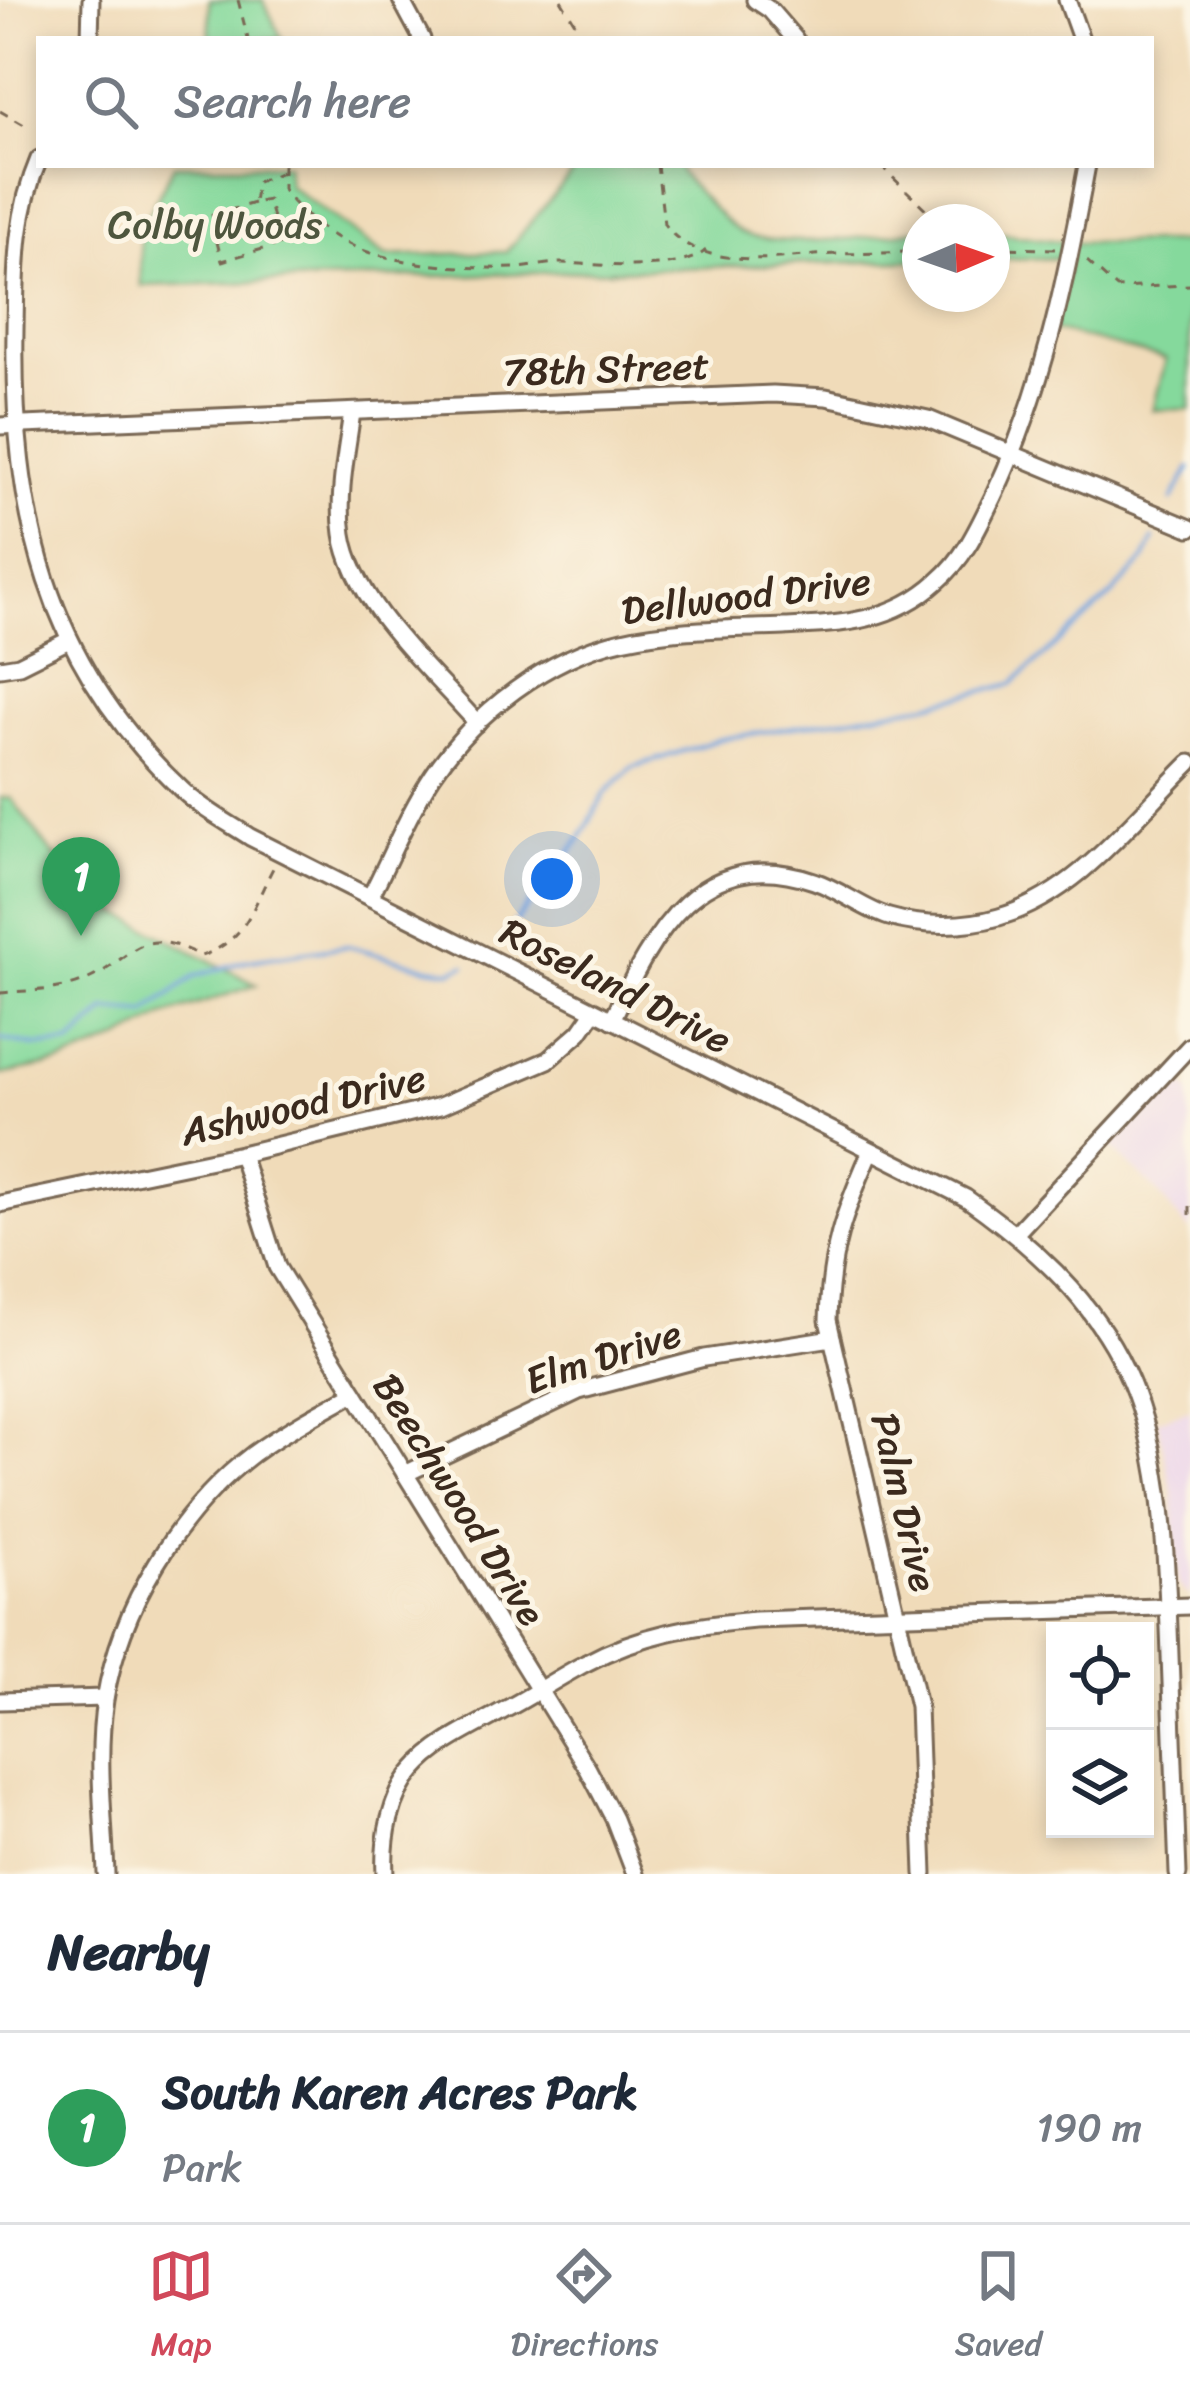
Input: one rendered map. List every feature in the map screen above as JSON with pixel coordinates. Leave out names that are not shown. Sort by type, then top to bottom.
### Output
[{"type":"street","points":[[90,36],[91,0]]},
{"type":"street","points":[[401,0],[420,36]]},
{"type":"street","points":[[755,0],[793,36]]},
{"type":"street","points":[[1067,0],[1080,36]]},
{"type":"street","name":"Roseland Drive","points":[[36,168],[16,236],[9,426],[37,559],[69,640],[116,716],[191,798],[250,837],[966,1198],[1016,1233],[1092,1312],[1139,1398],[1165,1523],[1178,1874]]},
{"type":"street","name":"Dellwood Drive","points":[[370,897],[431,778],[477,723],[513,691],[559,664],[623,640],[677,632],[871,621],[911,602],[940,580],[964,552],[1014,453],[1041,374],[1086,168]]},
{"type":"street","name":"78th Street","points":[[9,426],[773,394],[826,397],[928,419],[1190,528]]},
{"type":"street","points":[[352,412],[342,499],[350,562],[363,590],[477,723]]},
{"type":"street","points":[[0,668],[19,665],[69,640]]},
{"type":"street","points":[[612,1020],[656,934],[681,906],[706,888],[749,873],[778,873],[812,880],[888,917],[954,924],[995,919],[1070,883],[1190,763]]},
{"type":"street","name":"Ashwood Drive","points":[[0,1204],[242,1154],[464,1098],[548,1060],[595,1012]]},
{"type":"street","points":[[1016,1233],[1190,1046]]},
{"type":"street","name":"Palm Drive","points":[[870,1153],[841,1222],[829,1270],[828,1320],[920,1725],[924,1874]]},
{"type":"street","name":"Beechwood Drive","points":[[242,1154],[277,1267],[540,1691],[605,1802],[635,1874]]},
{"type":"street","name":"Elm Drive","points":[[405,1474],[579,1391],[681,1363],[832,1338]]},
{"type":"street","points":[[106,1874],[105,1698],[134,1608],[175,1536],[218,1485],[252,1455],[355,1393]]},
{"type":"street","points":[[385,1874],[388,1827],[399,1791],[413,1770],[437,1748],[586,1662],[623,1646],[702,1625],[1190,1606]]},
{"type":"street","points":[[0,1701],[105,1698]]},
{"type":"path","points":[[238,0],[247,36]]},
{"type":"path","points":[[561,0],[583,36]]},
{"type":"path","points":[[0,111],[31,129]]},
{"type":"path","points":[[254,203],[257,182],[284,168],[286,195],[349,244],[398,260],[464,267],[674,262],[697,258],[706,250]]},
{"type":"path","points":[[657,168],[664,224],[686,244],[762,259],[902,252]]},
{"type":"path","points":[[883,168],[920,204]]},
{"type":"path","points":[[268,200],[280,244],[222,261],[210,216],[254,203],[268,200]]},
{"type":"path","points":[[1010,248],[1071,254],[1087,261],[1117,288],[1190,285]]},
{"type":"path","points":[[0,993],[83,982],[140,944],[153,941],[172,942],[201,956],[212,952],[237,938],[274,867]]},
{"type":"path","points":[[1190,1206],[1190,1220]]},
{"type":"shaded area","points":[[1174,1075],[1190,1091],[1190,1232],[1154,1188],[1110,1146]]},
{"type":"shaded area","points":[[1190,1410],[1188,1595],[1178,1584],[1173,1493],[1157,1420]]},
{"type":"green space","points":[[209,0],[263,0],[281,36],[210,36]]},
{"type":"green space","name":"Colby Woods","points":[[172,168],[287,168],[288,185],[386,256],[506,252],[574,168],[678,168],[727,222],[758,238],[803,241],[902,232],[902,261],[141,286],[140,231]]},
{"type":"green space","points":[[1010,234],[1073,243],[1190,242],[1190,409],[1153,410],[1166,359],[1053,330],[1070,258],[1010,259]]},
{"type":"green space","points":[[0,798],[11,798],[50,851],[109,908],[257,985],[166,1015],[64,1062],[0,1075]]},
{"type":"waterway","points":[[1172,500],[1190,468]]},
{"type":"waterway","points":[[500,942],[578,842],[606,792],[633,767],[721,739],[924,705],[1012,684],[1113,594],[1144,560],[1154,539]]},
{"type":"waterway","points":[[0,1039],[35,1046],[71,1044],[107,1010],[145,1013],[195,976],[249,960],[348,946],[429,968],[451,971],[465,965]]},
{"type":"place","name":"South Karen Acres Park","points":[[81,936]]}]
